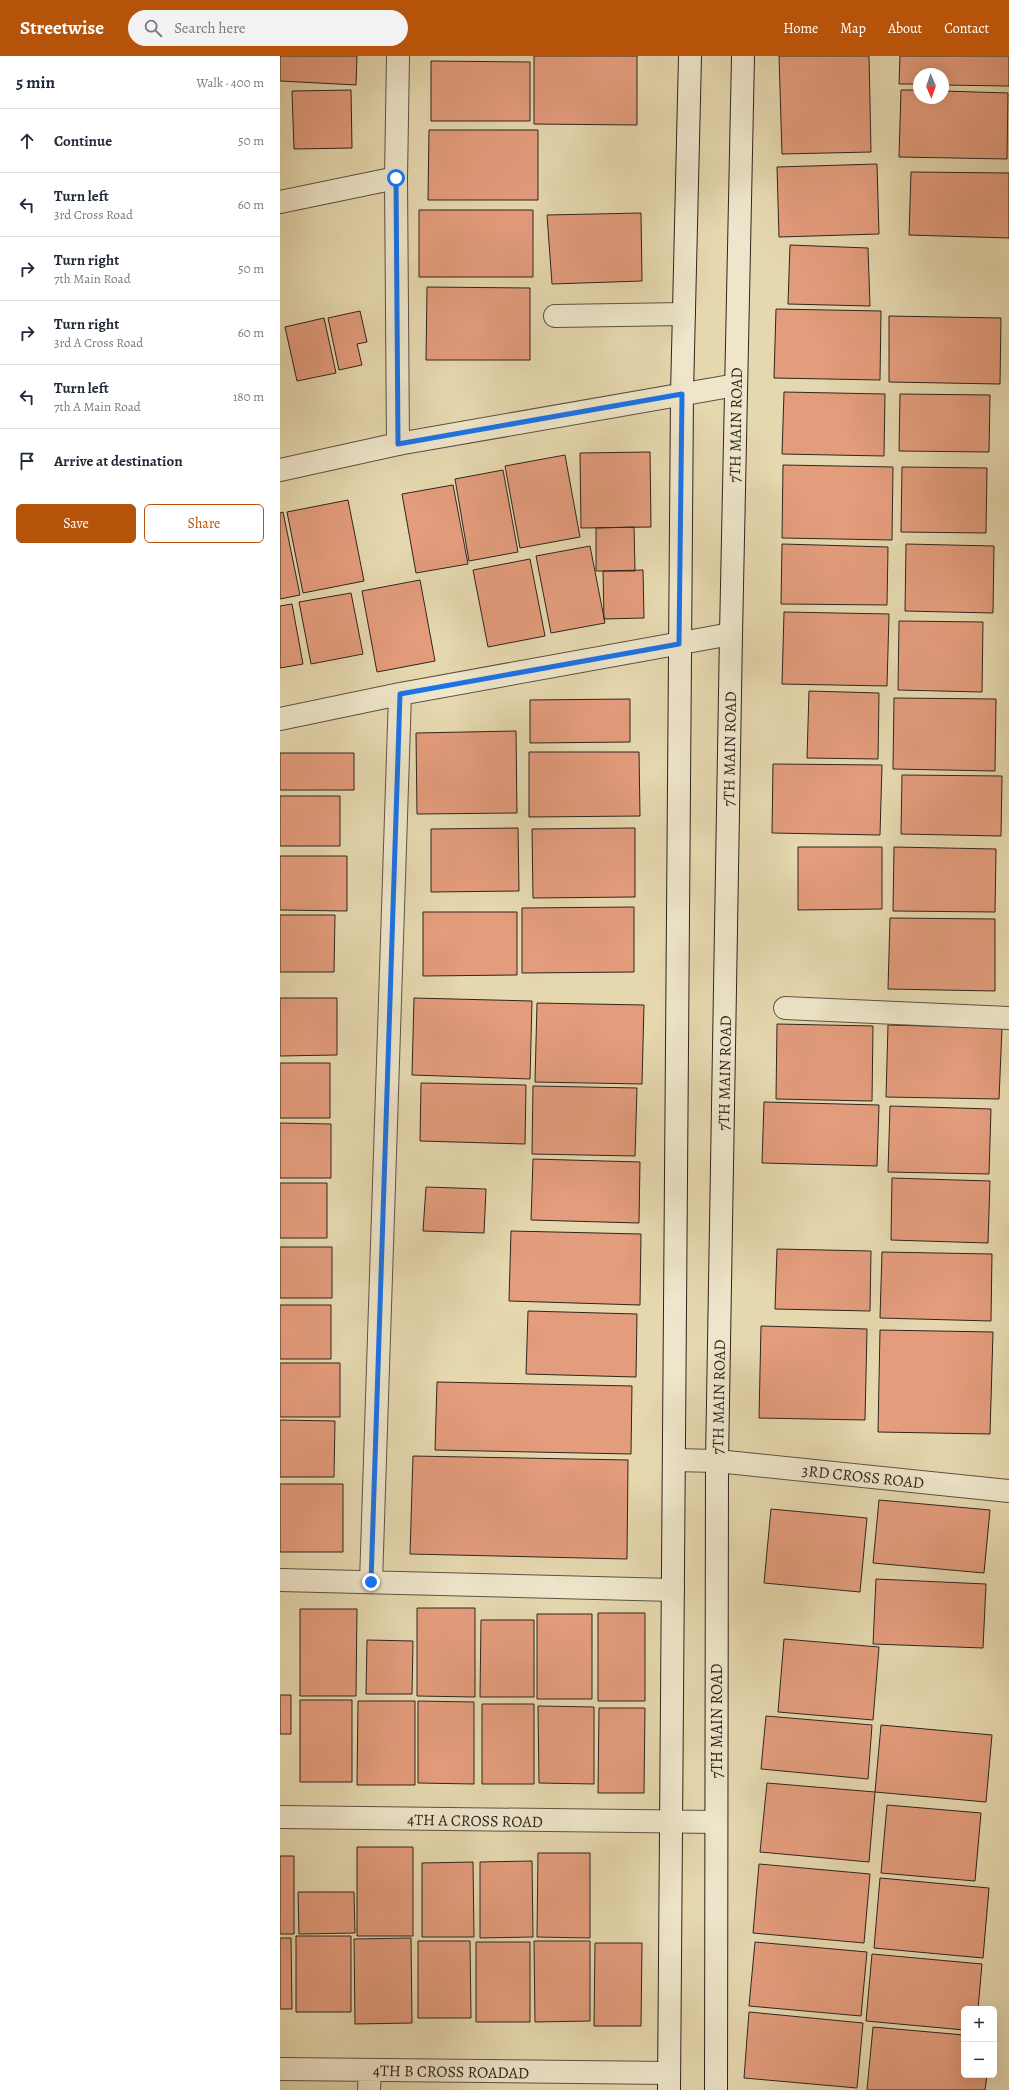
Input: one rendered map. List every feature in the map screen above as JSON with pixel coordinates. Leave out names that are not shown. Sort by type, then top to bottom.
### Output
[{"type":"street","points":[[398,56],[396,178],[398,444]]},
{"type":"street","points":[[669,2082],[679,644],[682,394],[690,56]]},
{"type":"street","name":"7TH MAIN ROAD","points":[[716,2090],[717,1461],[731,634],[743,56]]},
{"type":"street","points":[[280,202],[396,178]]},
{"type":"street","points":[[555,316],[684,314]]},
{"type":"street","points":[[280,470],[398,444],[736,385]]},
{"type":"street","points":[[280,719],[400,694],[731,634]]},
{"type":"street","points":[[371,1582],[400,694]]},
{"type":"street","points":[[785,1008],[1009,1018]]},
{"type":"street","name":"3RD CROSS ROAD","points":[[674,1460],[717,1461],[1009,1490]]},
{"type":"street","points":[[1009,1490],[1009,1503]]},
{"type":"street","points":[[280,1580],[673,1590]]},
{"type":"street","name":"4TH A CROSS ROAD","points":[[280,1817],[716,1822]]},
{"type":"street","name":"4TH B CROSS ROADAD","points":[[280,2069],[369,2080],[669,2082]]},
{"type":"building","points":[[280,56],[357,56],[356,85],[280,81]]},
{"type":"building","points":[[534,56],[637,56],[637,125],[534,124]]},
{"type":"building","points":[[779,56],[869,56],[871,152],[782,154]]},
{"type":"building","points":[[900,56],[1009,56],[1009,86],[949,85],[949,68],[913,68],[913,84],[899,84]]},
{"type":"building","points":[[431,61],[530,62],[530,121],[431,121]]},
{"type":"building","points":[[351,90],[352,148],[294,149],[292,91]]},
{"type":"building","points":[[901,90],[913,90],[913,104],[949,104],[949,91],[1008,93],[1007,159],[899,157]]},
{"type":"building","points":[[429,130],[538,130],[538,200],[428,200]]},
{"type":"building","points":[[877,164],[879,234],[779,237],[777,167]]},
{"type":"building","points":[[911,172],[1009,173],[1009,238],[909,235]]},
{"type":"building","points":[[419,210],[533,210],[533,277],[419,277]]},
{"type":"building","points":[[641,213],[642,281],[552,284],[547,215]]},
{"type":"building","points":[[790,245],[868,248],[870,306],[788,304]]},
{"type":"building","points":[[427,287],[530,288],[530,360],[426,360]]},
{"type":"building","points":[[776,309],[881,311],[880,380],[774,378]]},
{"type":"building","points":[[360,311],[367,342],[357,344],[362,365],[339,370],[328,318]]},
{"type":"building","points":[[889,316],[1001,318],[1000,384],[889,382]]},
{"type":"building","points":[[324,318],[336,373],[297,381],[285,327]]},
{"type":"building","points":[[784,392],[885,394],[884,456],[782,454]]},
{"type":"building","points":[[900,394],[990,395],[989,452],[899,451]]},
{"type":"building","points":[[650,452],[651,527],[581,528],[580,453]]},
{"type":"building","points":[[565,455],[580,537],[520,548],[505,466]]},
{"type":"building","points":[[783,465],[893,467],[892,540],[782,538]]},
{"type":"building","points":[[902,467],[987,468],[986,533],[901,532]]},
{"type":"building","points":[[503,470],[518,552],[469,561],[455,479]]},
{"type":"building","points":[[453,485],[468,564],[416,573],[402,494]]},
{"type":"building","points":[[348,500],[364,581],[303,593],[287,512]]},
{"type":"building","points":[[283,512],[300,595],[280,599],[280,513]]},
{"type":"building","points":[[634,527],[635,571],[596,571],[596,528]]},
{"type":"building","points":[[782,544],[888,547],[887,605],[781,604]]},
{"type":"building","points":[[906,544],[994,546],[993,613],[905,611]]},
{"type":"building","points":[[590,546],[605,623],[551,633],[536,556]]},
{"type":"building","points":[[530,559],[545,636],[488,647],[473,570]]},
{"type":"building","points":[[643,570],[644,618],[604,619],[603,571]]},
{"type":"building","points":[[420,580],[435,661],[377,672],[362,591]]},
{"type":"building","points":[[351,593],[363,654],[311,664],[299,602]]},
{"type":"building","points":[[292,604],[303,664],[280,668],[280,606]]},
{"type":"building","points":[[784,612],[889,614],[887,686],[782,684]]},
{"type":"building","points":[[899,621],[983,622],[982,692],[898,690]]},
{"type":"building","points":[[809,691],[879,693],[878,759],[807,758]]},
{"type":"building","points":[[894,698],[996,699],[995,771],[893,769]]},
{"type":"building","points":[[630,699],[630,742],[530,743],[530,700]]},
{"type":"building","points":[[516,731],[517,813],[417,814],[416,733]]},
{"type":"building","points":[[529,752],[639,752],[640,816],[529,817]]},
{"type":"building","points":[[280,753],[354,753],[354,790],[280,790]]},
{"type":"building","points":[[773,764],[882,765],[880,835],[772,833]]},
{"type":"building","points":[[902,775],[1002,776],[1001,836],[901,834]]},
{"type":"building","points":[[280,796],[340,796],[340,846],[280,846]]},
{"type":"building","points":[[518,828],[519,891],[431,892],[431,829]]},
{"type":"building","points":[[635,828],[635,897],[533,898],[532,829]]},
{"type":"building","points":[[798,847],[882,847],[882,909],[798,910]]},
{"type":"building","points":[[894,847],[996,849],[995,912],[893,911]]},
{"type":"building","points":[[280,856],[347,856],[347,911],[280,910]]},
{"type":"building","points":[[634,907],[634,972],[522,973],[522,908]]},
{"type":"building","points":[[423,912],[517,912],[517,975],[423,976]]},
{"type":"building","points":[[280,915],[335,915],[334,972],[280,972]]},
{"type":"building","points":[[890,918],[995,919],[995,991],[888,989]]},
{"type":"building","points":[[280,998],[337,998],[337,1055],[280,1056]]},
{"type":"building","points":[[414,998],[532,1001],[530,1079],[412,1075]]},
{"type":"building","points":[[537,1003],[644,1005],[642,1084],[535,1082]]},
{"type":"building","points":[[777,1024],[873,1026],[872,1101],[776,1099]]},
{"type":"building","points":[[888,1025],[1002,1028],[999,1099],[886,1097]]},
{"type":"building","points":[[280,1063],[330,1063],[330,1118],[280,1118]]},
{"type":"building","points":[[421,1083],[526,1085],[525,1144],[420,1141]]},
{"type":"building","points":[[533,1086],[637,1088],[635,1156],[532,1154]]},
{"type":"building","points":[[764,1102],[879,1105],[877,1166],[762,1163]]},
{"type":"building","points":[[890,1106],[991,1109],[989,1174],[888,1172]]},
{"type":"building","points":[[280,1123],[331,1124],[331,1178],[280,1178]]},
{"type":"building","points":[[533,1159],[640,1162],[639,1223],[531,1220]]},
{"type":"building","points":[[892,1178],[990,1181],[988,1243],[891,1240]]},
{"type":"building","points":[[280,1183],[327,1183],[327,1238],[280,1238]]},
{"type":"building","points":[[426,1187],[486,1189],[484,1233],[423,1231]]},
{"type":"building","points":[[511,1231],[641,1234],[640,1305],[509,1301]]},
{"type":"building","points":[[280,1247],[332,1247],[332,1298],[280,1298]]},
{"type":"building","points":[[777,1249],[871,1251],[870,1311],[775,1309]]},
{"type":"building","points":[[882,1252],[992,1254],[991,1321],[880,1318]]},
{"type":"building","points":[[280,1305],[331,1305],[331,1359],[280,1359]]},
{"type":"building","points":[[528,1311],[637,1314],[636,1377],[526,1374]]},
{"type":"building","points":[[761,1326],[867,1329],[865,1420],[759,1418]]},
{"type":"building","points":[[880,1330],[993,1332],[990,1434],[878,1432]]},
{"type":"building","points":[[280,1363],[340,1363],[340,1417],[280,1417]]},
{"type":"building","points":[[437,1382],[632,1386],[631,1454],[435,1450]]},
{"type":"building","points":[[280,1420],[335,1421],[334,1477],[280,1477]]},
{"type":"building","points":[[413,1456],[628,1460],[627,1559],[410,1554]]},
{"type":"building","points":[[280,1484],[343,1484],[343,1552],[280,1552]]},
{"type":"building","points":[[879,1500],[990,1510],[984,1573],[873,1563]]},
{"type":"building","points":[[771,1509],[867,1518],[860,1592],[764,1583]]},
{"type":"building","points":[[876,1579],[986,1584],[983,1648],[873,1644]]},
{"type":"building","points":[[417,1608],[475,1608],[475,1697],[417,1696]]},
{"type":"building","points":[[300,1609],[357,1609],[356,1696],[300,1696]]},
{"type":"building","points":[[598,1613],[645,1613],[645,1701],[598,1701]]},
{"type":"building","points":[[537,1614],[592,1614],[592,1699],[537,1699]]},
{"type":"building","points":[[481,1620],[534,1620],[534,1697],[480,1697]]},
{"type":"building","points":[[784,1639],[879,1647],[873,1720],[778,1712]]},
{"type":"building","points":[[367,1640],[413,1641],[412,1694],[366,1694]]},
{"type":"building","points":[[280,1695],[291,1695],[291,1734],[280,1734]]},
{"type":"building","points":[[300,1700],[352,1700],[352,1782],[300,1782]]},
{"type":"building","points":[[358,1701],[415,1701],[415,1785],[357,1785]]},
{"type":"building","points":[[418,1701],[474,1702],[474,1784],[418,1783]]},
{"type":"building","points":[[482,1704],[534,1704],[534,1784],[482,1784]]},
{"type":"building","points":[[538,1706],[594,1707],[594,1784],[539,1783]]},
{"type":"building","points":[[599,1708],[645,1708],[644,1793],[598,1793]]},
{"type":"building","points":[[766,1716],[872,1725],[868,1779],[761,1769]]},
{"type":"building","points":[[881,1725],[992,1735],[986,1802],[875,1792]]},
{"type":"building","points":[[767,1783],[875,1792],[869,1862],[760,1852]]},
{"type":"building","points":[[887,1805],[981,1813],[975,1881],[881,1873]]},
{"type":"building","points":[[357,1847],[413,1847],[413,1936],[357,1936]]},
{"type":"building","points":[[538,1853],[590,1853],[590,1938],[537,1937]]},
{"type":"building","points":[[280,1856],[294,1856],[294,1934],[280,1934]]},
{"type":"building","points":[[532,1861],[533,1937],[480,1938],[480,1862]]},
{"type":"building","points":[[473,1862],[474,1937],[422,1937],[422,1863]]},
{"type":"building","points":[[759,1864],[870,1874],[864,1943],[753,1933]]},
{"type":"building","points":[[880,1878],[989,1888],[983,1958],[874,1948]]},
{"type":"building","points":[[298,1892],[354,1892],[355,1933],[299,1934]]},
{"type":"building","points":[[296,1936],[351,1936],[351,2012],[296,2012]]},
{"type":"building","points":[[280,1938],[291,1938],[292,2009],[280,2009]]},
{"type":"building","points":[[411,1938],[412,2023],[355,2024],[354,1939]]},
{"type":"building","points":[[418,1941],[470,1941],[471,2018],[418,2018]]},
{"type":"building","points":[[534,1941],[590,1941],[590,2021],[535,2022]]},
{"type":"building","points":[[476,1942],[530,1942],[530,2022],[476,2022]]},
{"type":"building","points":[[755,1942],[867,1952],[861,2016],[749,2006]]},
{"type":"building","points":[[595,1943],[642,1943],[641,2026],[594,2026]]},
{"type":"building","points":[[872,1954],[982,1964],[978,2006],[961,2006],[961,2030],[866,2021]]},
{"type":"building","points":[[749,2012],[863,2023],[857,2088],[744,2078]]},
{"type":"building","points":[[873,2027],[961,2035],[961,2078],[987,2078],[985,2090],[867,2090]]},
{"type":"route","points":[[371,1582],[400,694],[679,644],[682,394],[398,444],[396,178]]}]
